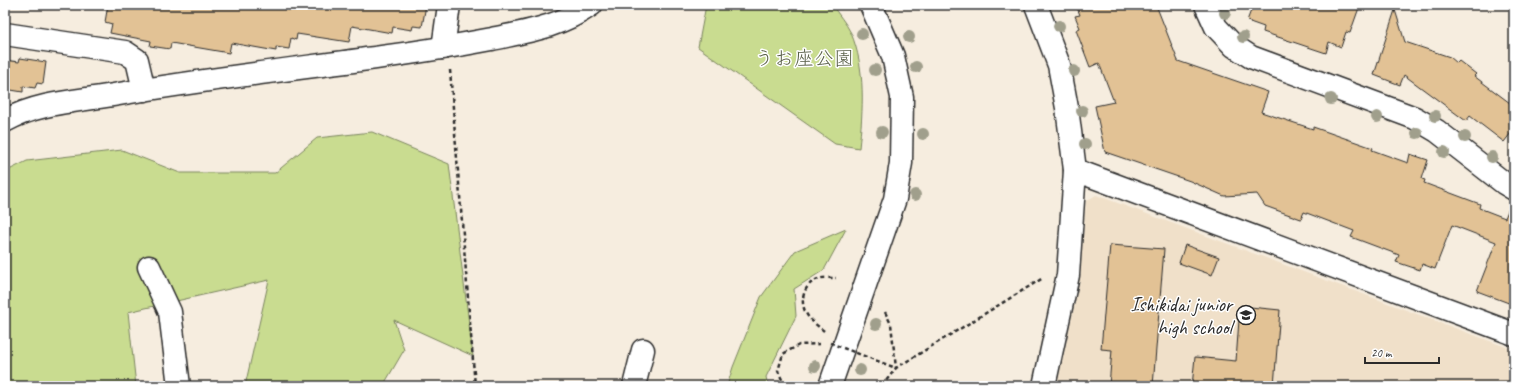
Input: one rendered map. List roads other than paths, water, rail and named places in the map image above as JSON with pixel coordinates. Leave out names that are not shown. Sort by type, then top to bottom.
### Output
[{"type":"street","points":[[446,55],[449,5]]},
{"type":"street","points":[[5,121],[42,107],[144,90],[446,55],[544,28],[576,15],[591,5]]},
{"type":"street","points":[[830,386],[895,200],[901,164],[902,97],[893,56],[871,5]]},
{"type":"street","points":[[1036,5],[1059,65],[1068,108],[1075,170],[1068,275],[1044,386]]},
{"type":"street","points":[[1206,5],[1216,27],[1234,46],[1251,57],[1415,118],[1437,132],[1514,189]]},
{"type":"street","points":[[5,34],[125,52],[137,60],[144,90]]},
{"type":"street","points":[[1075,170],[1514,334]]},
{"type":"street","points":[[149,267],[170,312],[179,386]]},
{"type":"street","points":[[634,386],[643,350]]},
{"type":"place","name":"Ishikidai junior high school","points":[[1246,315]]},
{"type":"park label","name":"うお座公園","points":[[804,58]]}]
